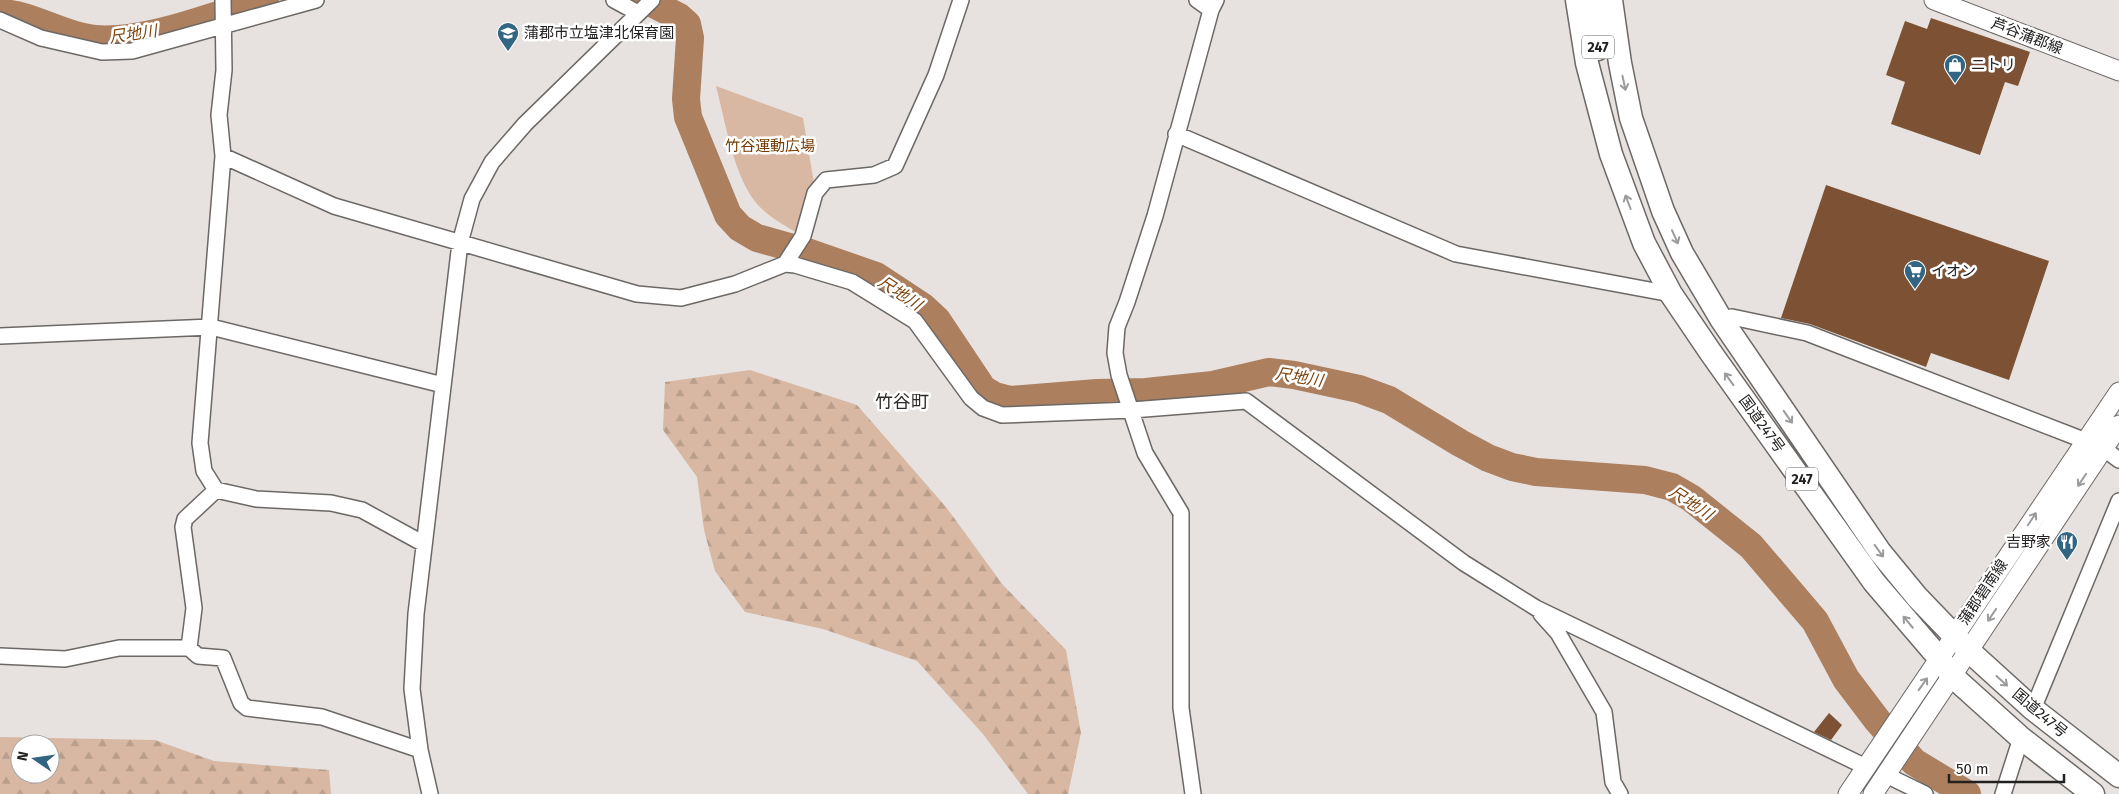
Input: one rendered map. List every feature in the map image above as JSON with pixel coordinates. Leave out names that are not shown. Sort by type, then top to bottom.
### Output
[{"type":"highway","name":"国道247号","points":[[1577,0],[1587,63],[1606,136],[1625,194],[1644,243],[1671,294],[1874,582],[1946,668],[2021,738],[2093,794]]},
{"type":"highway","name":"247","points":[[1594,0],[1598,55],[1596,95]]},
{"type":"highway","name":"国道247号","points":[[1611,0],[1620,63],[1631,118],[1663,211],[1682,253],[1720,319],[1880,552],[1917,597],[1961,643],[2033,709],[2119,776]]},
{"type":"main road","name":"芦谷蒲郡線","points":[[1934,0],[2119,72]]},
{"type":"main road","name":"蒲郡碧南線","points":[[1873,794],[1910,739],[1946,668],[1961,643],[2086,441],[2119,392]]},
{"type":"main road","name":"蒲郡碧南線","points":[[1961,643],[2119,425]]},
{"type":"main road","name":"蒲郡碧南線","points":[[1848,794],[1895,724],[1946,668]]},
{"type":"street","points":[[0,20],[41,38],[102,52],[132,51],[223,24],[316,0]]},
{"type":"street","points":[[614,0],[644,8]]},
{"type":"street","points":[[223,156],[334,206],[637,294],[682,298],[735,284],[786,262],[802,236],[815,193],[826,180],[874,175],[895,166],[936,74],[961,0]]},
{"type":"street","points":[[1193,794],[1181,708],[1181,513],[1145,453],[1115,353],[1117,327],[1155,216],[1213,5],[1197,0]]},
{"type":"street","points":[[222,1],[224,70],[219,115],[223,156],[200,443],[204,471],[216,490],[256,499],[331,504],[362,510],[424,544]]},
{"type":"street","points":[[430,794],[420,750],[412,689],[416,614],[460,243],[472,199],[492,162],[525,124],[644,8]]},
{"type":"street","points":[[1176,134],[1456,254],[1671,294]]},
{"type":"street","points":[[786,262],[852,282],[915,321],[971,398],[984,408],[1002,415],[1246,401],[1464,563],[1536,608],[1866,766]]},
{"type":"street","points":[[1720,319],[1732,317],[1807,333],[2086,441]]},
{"type":"street","points":[[0,336],[210,327],[443,385]]},
{"type":"street","points":[[2104,448],[2119,460]]},
{"type":"street","points":[[189,648],[194,608],[183,527],[185,519],[216,490]]},
{"type":"street","points":[[2033,709],[2119,501]]},
{"type":"street","points":[[1536,608],[1558,633],[1604,712],[1613,782],[1620,794]]},
{"type":"street","points":[[0,656],[65,659],[119,648],[189,648],[198,656],[223,658],[241,703],[247,708],[322,717],[420,750]]},
{"type":"street","points":[[2003,794],[2021,738]]},
{"type":"street","points":[[1886,775],[1925,794]]},
{"type":"green space","name":"竹谷運動広場","points":[[716,86],[803,118],[815,189],[799,234],[767,213],[750,194],[731,148]]},
{"type":"green space","points":[[750,370],[857,405],[946,507],[1003,585],[1066,650],[1081,733],[1068,794],[1028,794],[983,734],[917,661],[823,629],[745,612],[715,571],[704,530],[697,477],[663,430],[665,382]]},
{"type":"green space","points":[[0,737],[10,737],[10,784],[60,784],[60,738],[155,740],[214,761],[329,770],[331,794],[0,794]]},
{"type":"building","name":"ニトリ","points":[[1931,18],[2030,52],[2018,86],[2005,82],[1980,155],[1891,124],[1905,82],[1886,75],[1905,21],[1927,29]]},
{"type":"building","name":"イオン","points":[[1826,185],[2049,261],[2009,380],[1931,353],[1926,367],[1810,324],[1781,318]]},
{"type":"building","points":[[1829,713],[1842,725],[1831,740],[1814,732]]},
{"type":"waterway","name":"尺地川","points":[[0,13],[24,17],[83,37],[115,39],[137,37],[181,27],[265,0]]},
{"type":"waterway","name":"尺地川","points":[[646,0],[679,17],[687,24],[690,38],[686,99],[688,117],[728,215],[740,228],[757,238],[807,252],[876,276],[923,307],[937,320],[983,389],[995,396],[1010,400],[1097,393],[1146,392],[1213,385],[1269,372],[1294,375],[1359,389],[1389,400],[1460,443],[1488,458],[1512,467],[1536,472],[1645,480],[1672,487],[1691,498],[1751,546],[1815,621],[1846,679],[1877,720],[1914,762],[1967,794]]},
{"type":"place","name":"蒲郡市立塩津北保育園","points":[[508,52]]},
{"type":"place","name":"ニトリ","points":[[1955,84]]},
{"type":"place","name":"イオン","points":[[1915,290]]},
{"type":"place","name":"吉野家","points":[[2067,561]]},
{"type":"district","name":"竹谷町","points":[[902,402]]}]
